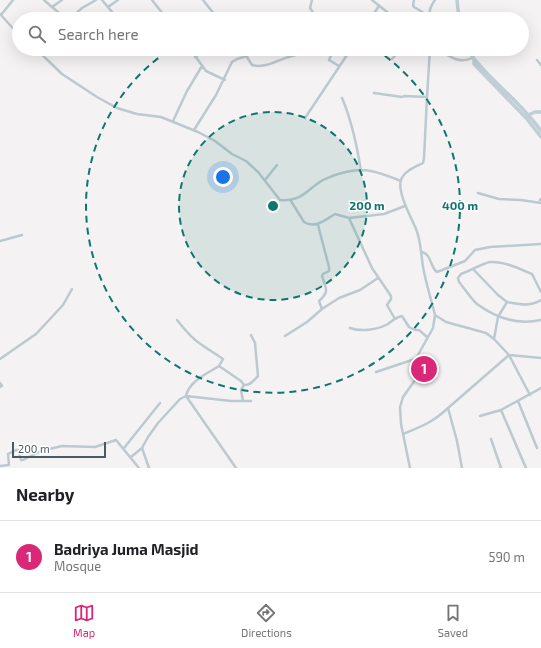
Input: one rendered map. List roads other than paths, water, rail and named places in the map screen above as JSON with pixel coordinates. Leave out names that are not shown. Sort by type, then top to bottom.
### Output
[{"type":"main road","points":[[457,0],[458,12]]},
{"type":"main road","points":[[472,56],[474,64],[483,75],[541,131]]},
{"type":"main road","points":[[527,116],[541,112]]},
{"type":"main road","points":[[527,116],[541,137]]},
{"type":"street","points":[[12,27],[1,14],[14,0]]},
{"type":"street","points":[[44,0],[58,12]]},
{"type":"street","points":[[52,7],[62,0]]},
{"type":"street","points":[[78,12],[96,0]]},
{"type":"street","points":[[102,0],[112,12]]},
{"type":"street","points":[[108,7],[118,0]]},
{"type":"street","points":[[152,0],[162,12]]},
{"type":"street","points":[[203,0],[212,12]]},
{"type":"street","points":[[312,0],[310,8],[313,12]]},
{"type":"street","points":[[372,0],[387,12]]},
{"type":"street","points":[[414,0],[414,7],[422,12]]},
{"type":"street","points":[[430,12],[432,3],[435,0]]},
{"type":"street","points":[[375,12],[380,6]]},
{"type":"street","points":[[43,56],[62,74],[117,108],[173,121],[215,141],[232,154],[246,161],[265,180],[280,200],[291,201],[301,197],[324,180],[350,171],[371,171],[401,181]]},
{"type":"street","points":[[194,130],[225,80],[232,62],[247,56],[252,65],[257,66],[272,64],[292,56]]},
{"type":"street","points":[[331,56],[329,60],[339,66]]},
{"type":"street","points":[[305,118],[346,56]]},
{"type":"street","points":[[392,59],[395,56]]},
{"type":"street","points":[[410,468],[403,434],[400,407],[403,397],[418,376],[418,358],[427,337],[433,328],[435,315],[423,268],[422,252],[400,186],[403,175],[422,163],[424,158],[430,56]]},
{"type":"street","points":[[450,56],[456,60],[473,59]]},
{"type":"street","points":[[196,57],[206,71],[225,80]]},
{"type":"street","points":[[537,60],[541,65]]},
{"type":"street","points":[[173,121],[187,91],[202,66]]},
{"type":"street","points":[[374,93],[402,97],[427,97]]},
{"type":"street","points":[[342,98],[357,146],[361,171]]},
{"type":"street","points":[[265,180],[277,165]]},
{"type":"street","points":[[478,193],[499,199],[541,203]]},
{"type":"street","points":[[291,201],[306,224],[318,225],[335,214],[349,218],[384,214],[406,206]]},
{"type":"street","points":[[349,218],[355,228],[372,268],[391,296],[387,305],[394,319]]},
{"type":"street","points":[[318,225],[329,267],[329,271],[322,276],[327,291],[326,295],[319,301],[322,309]]},
{"type":"street","points":[[0,241],[22,236]]},
{"type":"street","points":[[422,252],[428,255],[435,270],[438,272],[465,261],[476,250],[490,247],[541,244]]},
{"type":"street","points":[[541,292],[532,274],[510,266],[489,262],[474,270],[461,274],[458,278],[459,282],[476,303],[498,317],[519,322],[541,320]]},
{"type":"street","points":[[474,270],[498,295],[507,302],[524,305],[537,303],[541,300]]},
{"type":"street","points":[[285,336],[307,322],[322,309],[339,298],[360,290],[378,278]]},
{"type":"street","points":[[0,358],[30,340],[63,304],[72,289]]},
{"type":"street","points":[[494,339],[498,317],[507,302]]},
{"type":"street","points":[[435,315],[446,322],[486,333],[494,339],[508,355],[530,395]]},
{"type":"street","points":[[350,328],[357,330],[376,328],[386,325],[394,319],[402,316],[409,327],[419,330],[427,337]]},
{"type":"street","points":[[177,320],[201,345],[223,359],[219,366],[199,379],[187,392],[186,396]]},
{"type":"street","points":[[243,401],[240,390],[244,385],[250,383],[258,376],[255,343],[251,335]]},
{"type":"street","points":[[403,434],[436,419],[508,355],[541,358]]},
{"type":"street","points":[[376,372],[418,358]]},
{"type":"street","points":[[219,366],[244,385]]},
{"type":"street","points":[[0,383],[2,386],[0,387]]},
{"type":"street","points":[[480,416],[501,410],[541,388]]},
{"type":"street","points":[[186,396],[236,468]]},
{"type":"street","points":[[131,457],[142,448],[148,436],[158,423],[180,399],[186,396],[251,401]]},
{"type":"street","points":[[518,401],[537,448]]},
{"type":"street","points":[[124,448],[160,403]]},
{"type":"street","points":[[448,408],[457,441],[462,468]]},
{"type":"street","points":[[501,410],[526,468]]},
{"type":"street","points":[[491,439],[502,468]]},
{"type":"street","points":[[0,466],[9,465],[8,454],[16,450],[18,450],[21,460],[23,460],[41,452],[62,446],[95,447],[116,440],[139,468]]},
{"type":"street","points":[[142,448],[149,468]]},
{"type":"place","name":"Badriya Juma Masjid","points":[[424,369]]}]
